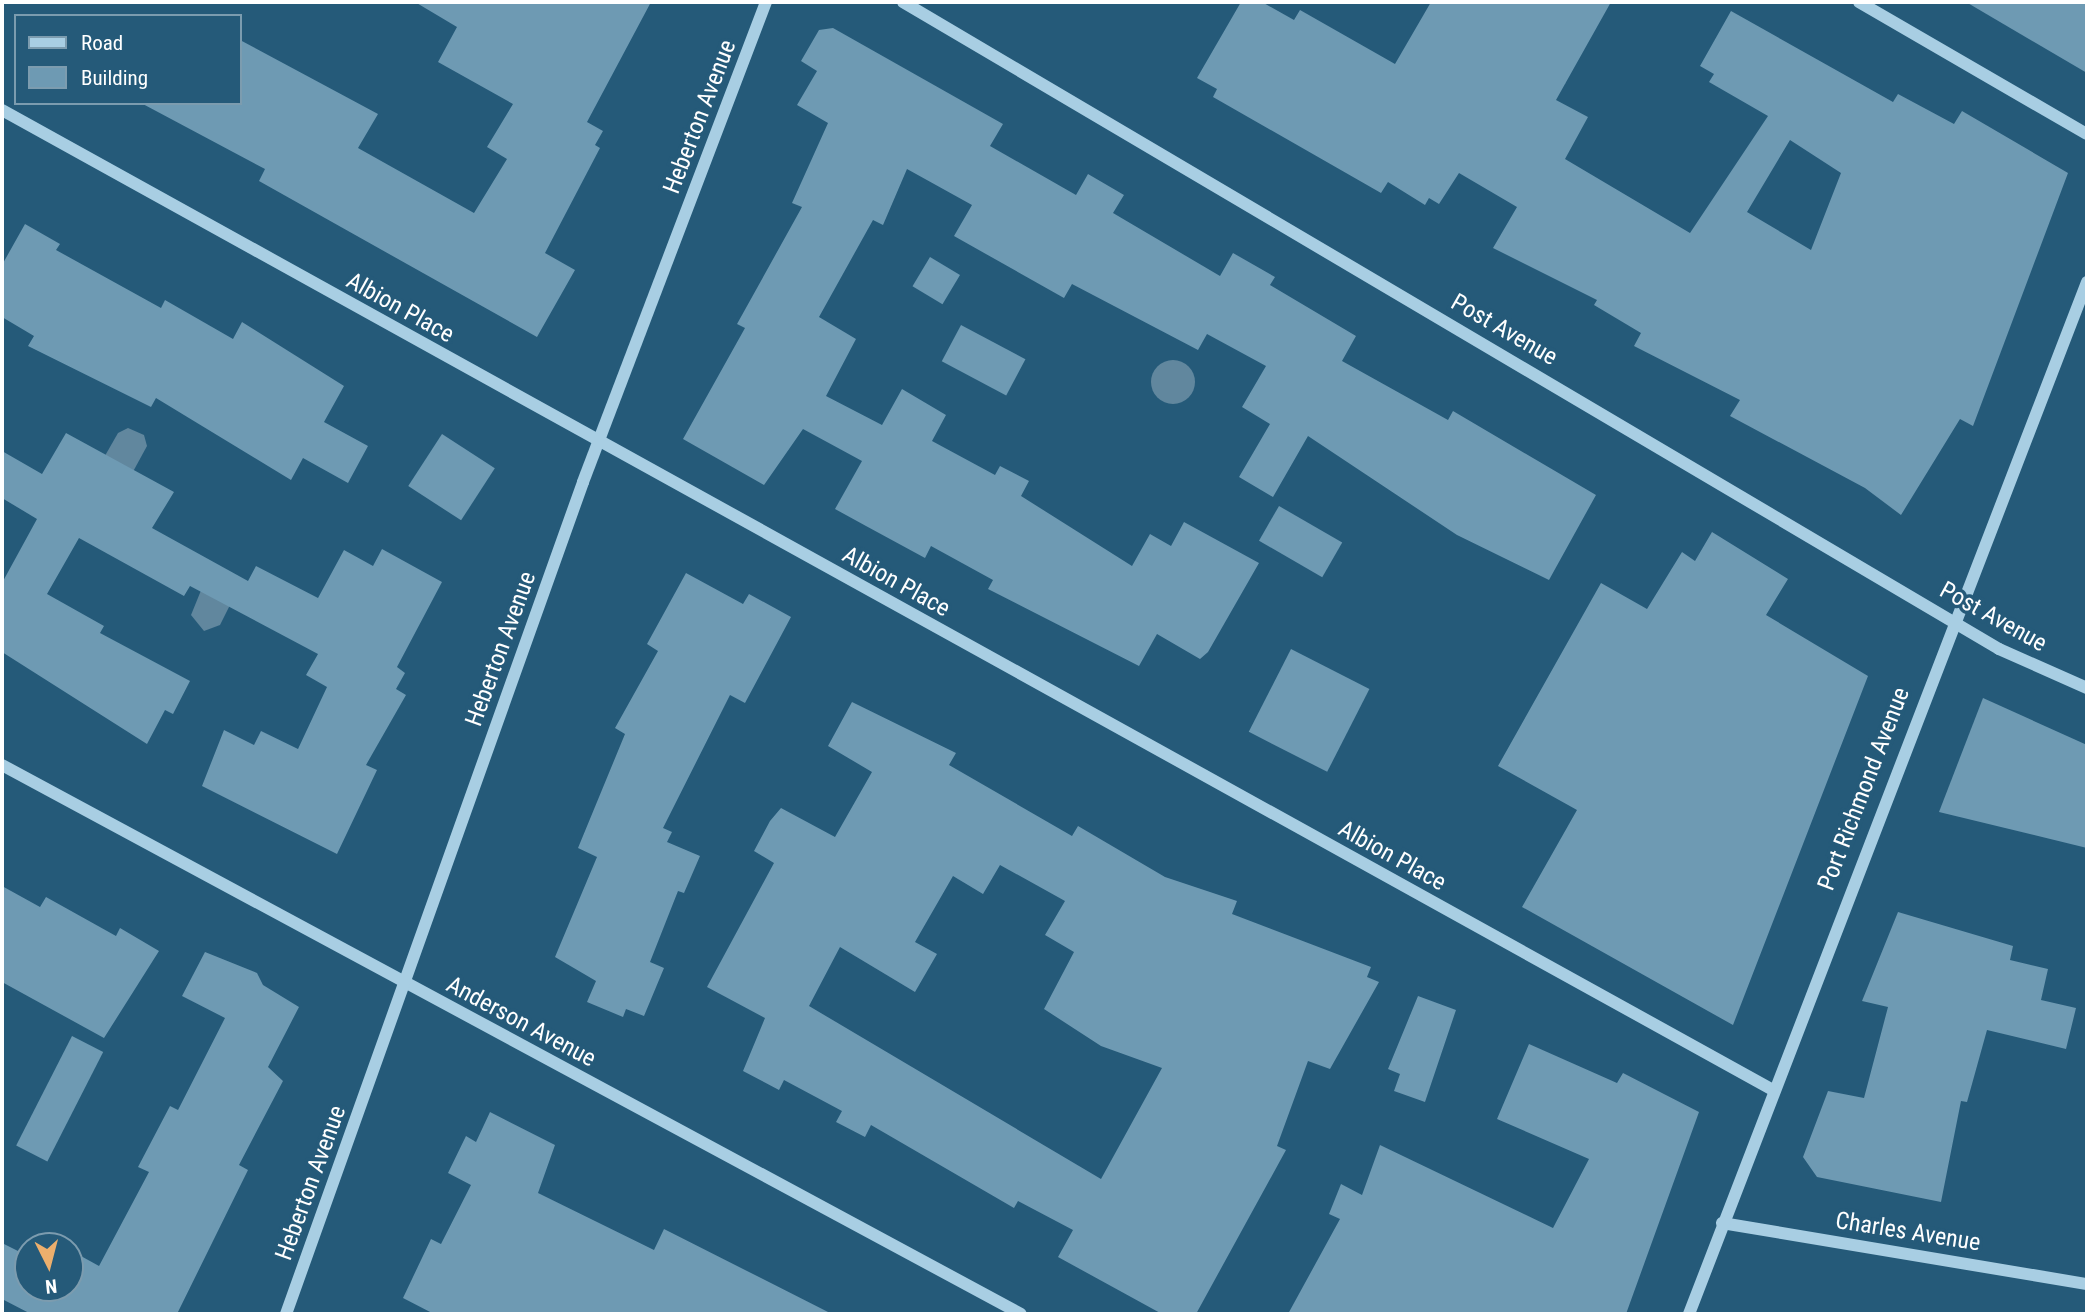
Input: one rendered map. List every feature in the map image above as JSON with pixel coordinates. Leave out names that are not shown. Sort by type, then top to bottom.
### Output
[{"type":"street","name":"Heberton Avenue","points":[[286,1314],[597,442],[766,2]]},
{"type":"street","name":"Post Avenue","points":[[903,2],[1953,620],[2087,688]]},
{"type":"street","points":[[1859,2],[2087,134]]},
{"type":"street","name":"Albion Place","points":[[2,110],[597,442],[1771,1089]]},
{"type":"street","name":"Port Richmond Avenue","points":[[1689,1314],[1771,1089],[2087,282]]},
{"type":"street","name":"Anderson Avenue","points":[[2,765],[1021,1314]]},
{"type":"street","name":"Charles Avenue","points":[[1721,1223],[2087,1284]]},
{"type":"water","points":[[1173,360],[1189,366],[1195,382],[1189,398],[1173,404],[1157,398],[1151,382],[1157,366]]},
{"type":"water","points":[[128,428],[144,435],[147,446],[129,479],[102,461],[118,433]]},
{"type":"water","points":[[202,588],[231,603],[220,625],[204,631],[191,615]]},
{"type":"building","points":[[415,2],[651,2],[587,122],[603,131],[595,145],[600,148],[545,253],[575,270],[537,337],[259,181],[265,169],[145,105],[242,105],[242,41],[378,114],[358,148],[474,213],[507,159],[487,147],[513,104],[438,62],[457,27]]},
{"type":"building","points":[[1241,2],[1262,2],[1294,20],[1300,10],[1395,64],[1431,2],[1611,2],[1556,100],[1588,117],[1565,159],[1690,233],[1768,116],[1709,82],[1714,74],[1700,66],[1731,11],[1893,102],[1898,94],[1954,124],[1962,111],[2068,173],[1973,426],[1960,419],[1901,515],[1865,488],[1730,416],[1740,400],[1634,346],[1641,333],[1594,305],[1597,300],[1493,248],[1517,207],[1459,173],[1439,204],[1429,198],[1425,205],[1388,182],[1381,193],[1213,97],[1217,89],[1197,78]],"holes":[[[1790,140],[1841,173],[1811,250],[1747,212]]]},
{"type":"building","points":[[1966,2],[2087,2],[2087,73]]},
{"type":"building","points":[[833,28],[1003,124],[990,146],[1076,195],[1088,174],[1124,195],[1113,213],[1220,276],[1233,253],[1275,277],[1270,285],[1356,336],[1342,361],[1448,420],[1453,411],[1596,495],[1549,580],[1457,535],[1308,436],[1273,497],[1239,477],[1270,424],[1242,407],[1266,366],[1207,334],[1198,350],[1072,284],[1064,298],[954,236],[972,205],[907,169],[883,225],[873,220],[819,317],[856,339],[826,396],[882,425],[902,389],[946,415],[932,441],[995,475],[1000,466],[1029,481],[1021,496],[1132,566],[1150,534],[1171,546],[1184,522],[1259,563],[1208,652],[1200,659],[1157,634],[1139,666],[988,589],[993,580],[931,546],[925,558],[835,509],[862,461],[803,429],[764,485],[683,439],[745,328],[737,324],[802,207],[792,203],[828,123],[797,105],[817,71],[801,61],[819,30]]},
{"type":"building","points":[[25,224],[60,244],[56,250],[161,308],[165,300],[233,339],[242,322],[344,386],[324,422],[368,446],[348,483],[303,458],[291,480],[156,398],[151,407],[28,346],[34,336],[2,317],[2,265]]},
{"type":"building","points":[[930,257],[960,275],[942,304],[912,286]]},
{"type":"building","points":[[961,325],[1025,359],[1006,395],[942,361]]},
{"type":"building","points":[[66,433],[174,492],[152,528],[248,581],[256,566],[318,598],[344,550],[373,566],[382,549],[442,582],[397,667],[405,673],[396,689],[406,695],[366,765],[377,770],[337,854],[202,786],[224,730],[254,745],[261,731],[298,749],[327,687],[306,675],[318,654],[190,586],[184,596],[79,538],[47,594],[104,626],[100,633],[190,681],[173,714],[165,710],[147,744],[2,652],[2,583],[37,519],[2,498],[2,451],[42,474]]},
{"type":"building","points":[[442,434],[495,468],[461,520],[408,486]]},
{"type":"building","points":[[1279,506],[1342,542],[1322,577],[1259,541]]},
{"type":"building","points":[[1712,532],[1788,579],[1766,615],[1868,676],[1733,1025],[1522,907],[1577,810],[1498,766],[1601,583],[1647,609],[1682,552],[1695,561]]},
{"type":"building","points":[[686,573],[743,604],[749,594],[791,617],[745,703],[730,695],[663,828],[672,832],[667,842],[700,856],[684,893],[678,891],[650,962],[664,968],[644,1016],[626,1009],[623,1017],[587,1002],[596,981],[555,957],[597,857],[578,848],[625,734],[615,728],[658,651],[647,644]]},
{"type":"building","points":[[1291,649],[1369,689],[1327,772],[1249,732]]},
{"type":"building","points":[[1983,698],[2087,745],[2087,848],[1939,812]]},
{"type":"building","points":[[852,702],[956,753],[949,765],[1072,836],[1078,826],[1165,877],[1237,901],[1232,914],[1371,967],[1367,977],[1379,982],[1330,1069],[1308,1061],[1277,1146],[1286,1150],[1196,1314],[1162,1314],[1058,1257],[1073,1230],[1018,1201],[1014,1208],[871,1125],[865,1137],[836,1122],[842,1111],[784,1080],[779,1090],[743,1071],[765,1018],[707,987],[774,863],[754,851],[770,821],[781,808],[835,837],[872,772],[828,746]],"holes":[[[1000,865],[1065,901],[1045,935],[1074,952],[1044,1009],[1101,1046],[1162,1068],[1101,1179],[809,1006],[840,947],[915,992],[937,954],[915,942],[953,876],[983,894]]]},
{"type":"building","points":[[2,886],[40,907],[46,897],[116,936],[120,928],[159,951],[104,1038],[2,982]]},
{"type":"building","points":[[1898,912],[2013,946],[2010,960],[2048,969],[2041,1000],[2076,1008],[2066,1049],[1987,1030],[1967,1102],[1961,1101],[1941,1202],[1817,1177],[1803,1157],[1828,1091],[1864,1098],[1888,1007],[1862,1001]]},
{"type":"building","points":[[205,952],[257,973],[263,985],[299,1007],[268,1067],[283,1081],[239,1165],[248,1170],[177,1314],[31,1314],[2,1299],[2,1243],[14,1249],[14,1302],[84,1302],[84,1258],[99,1266],[149,1172],[138,1167],[170,1106],[178,1110],[225,1018],[182,996]]},
{"type":"building","points":[[1418,996],[1456,1010],[1425,1102],[1394,1091],[1400,1074],[1388,1069]]},
{"type":"building","points":[[72,1036],[103,1052],[47,1161],[16,1146]]},
{"type":"building","points":[[1529,1044],[1617,1083],[1623,1073],[1699,1112],[1626,1314],[1288,1314],[1340,1219],[1329,1214],[1341,1184],[1362,1195],[1380,1145],[1553,1228],[1589,1159],[1497,1119]]},
{"type":"building","points":[[490,1112],[555,1145],[538,1193],[654,1250],[664,1229],[832,1314],[434,1314],[403,1298],[431,1239],[441,1244],[471,1185],[448,1173],[466,1136],[476,1142]]}]
